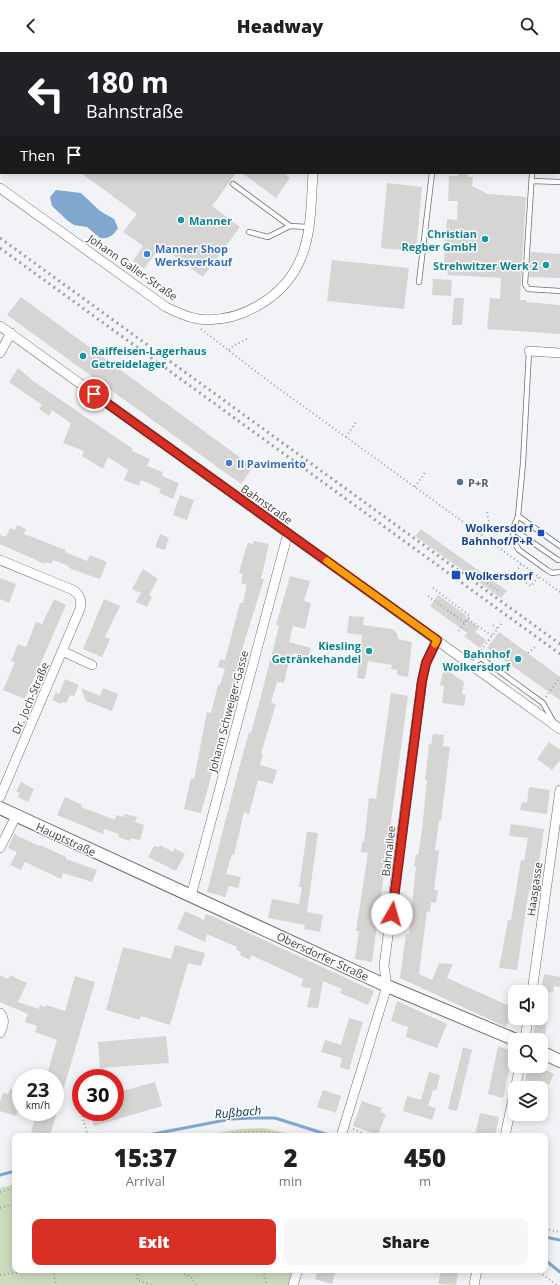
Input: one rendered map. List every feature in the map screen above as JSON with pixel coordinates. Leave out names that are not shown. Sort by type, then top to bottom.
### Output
[{"type":"main road","name":"Hauptstraße","points":[[0,808],[132,870]]},
{"type":"main road","name":"Obersdorfer Straße","points":[[132,870],[387,986],[508,1037]]},
{"type":"main road","points":[[548,1055],[560,1061]]},
{"type":"street","name":"Johann Galler-Straße","points":[[0,188],[166,307],[188,317],[211,320],[246,312],[270,298],[288,280],[295,269],[306,244],[313,174]]},
{"type":"street","name":"Bahnstraße","points":[[0,326],[558,727]]},
{"type":"street","points":[[0,353],[10,333]]},
{"type":"street","points":[[528,351],[560,353]]},
{"type":"street","name":"Johann Schweiger-Gasse","points":[[191,896],[288,533]]},
{"type":"street","name":"Dr. Joch-Straße","points":[[0,560],[73,590],[80,598],[80,609],[0,797]]},
{"type":"street","name":"Bahnallee","points":[[343,1129],[387,986],[384,966],[422,681],[426,663],[437,640]]},
{"type":"street","points":[[62,651],[92,665]]},
{"type":"street","name":"Haasgasse","points":[[533,985],[560,790]]},
{"type":"street","points":[[0,848],[16,816]]},
{"type":"street","points":[[0,1014],[4,1020],[0,1033]]},
{"type":"street","points":[[506,1133],[518,1073]]},
{"type":"street","points":[[293,1285],[297,1273]]},
{"type":"street","points":[[474,1285],[476,1273]]},
{"type":"lane","points":[[419,282],[432,174]]},
{"type":"lane","points":[[532,174],[525,284],[528,289],[560,292]]},
{"type":"lane","points":[[532,181],[560,182]]},
{"type":"lane","points":[[233,184],[290,226]]},
{"type":"lane","points":[[249,232],[268,236],[290,226],[308,227]]},
{"type":"lane","points":[[528,351],[523,464],[518,516],[512,529],[513,540],[519,550],[547,570],[552,573],[560,572]]},
{"type":"lane","points":[[518,516],[560,546]]},
{"type":"lane","points":[[512,529],[560,560]]},
{"type":"lane","points":[[470,663],[481,658],[543,703],[558,727]]},
{"type":"lane","points":[[501,685],[507,677]]},
{"type":"path","points":[[197,319],[199,327],[267,380],[560,592]]},
{"type":"path","points":[[229,350],[233,346],[249,338]]},
{"type":"path","points":[[346,437],[356,422]]},
{"type":"path","points":[[415,487],[426,471]]},
{"type":"path","points":[[480,534],[489,522],[487,512]]},
{"type":"path","points":[[516,572],[521,564]]},
{"type":"path","points":[[526,583],[531,586],[539,576]]},
{"type":"path","points":[[481,578],[500,592]]},
{"type":"path","points":[[433,588],[470,616],[458,632]]},
{"type":"path","points":[[428,596],[465,623]]},
{"type":"path","points":[[468,619],[492,636]]},
{"type":"path","points":[[470,663],[502,623]]},
{"type":"path","points":[[493,625],[498,629]]},
{"type":"path","points":[[528,654],[535,647]]},
{"type":"path","points":[[543,703],[548,692],[560,676]]},
{"type":"path","points":[[84,1121],[87,1133]]},
{"type":"path","points":[[343,1129],[357,1133]]},
{"type":"path","points":[[234,1133],[262,1131],[273,1133]]},
{"type":"path","points":[[0,1192],[12,1189]]},
{"type":"path","points":[[0,1208],[12,1205]]},
{"type":"path","points":[[548,1230],[560,1232]]},
{"type":"path","points":[[0,1275],[16,1273]]},
{"type":"path","points":[[54,1273],[56,1285]]},
{"type":"path","points":[[137,1273],[136,1280],[154,1285]]},
{"type":"path","points":[[184,1273],[190,1276],[196,1285]]},
{"type":"path","points":[[264,1273],[267,1285]]},
{"type":"path","points":[[540,1273],[557,1285]]},
{"type":"green space","points":[[264,1128],[288,1133],[217,1133],[239,1129]]},
{"type":"green space","points":[[12,1185],[12,1273],[292,1273],[288,1285],[0,1285],[0,1188]]},
{"type":"water","points":[[56,190],[81,193],[100,211],[114,219],[118,228],[113,235],[100,238],[87,227],[74,225],[52,206],[50,197]]},
{"type":"building","name":"Manner","points":[[82,174],[235,174],[212,206],[240,227],[203,277],[161,246],[144,269],[133,261],[143,246],[123,232],[137,214]]},
{"type":"building","points":[[243,174],[285,174],[290,178],[276,198]]},
{"type":"building","name":"Christian Regber GmbH","points":[[460,174],[467,174],[469,177],[473,177],[472,186],[488,194],[526,197],[520,300],[526,300],[526,302],[560,305],[560,334],[487,329],[490,298],[500,299],[501,278],[448,275],[444,262],[447,219],[457,220],[458,201],[448,201],[449,176],[457,176]]},
{"type":"building","points":[[387,183],[422,187],[416,251],[381,248]]},
{"type":"building","name":"Strehwitzer Werk 2","points":[[531,252],[560,254],[560,278],[529,277]]},
{"type":"building","points":[[332,260],[409,268],[404,309],[327,301]]},
{"type":"building","points":[[433,279],[452,280],[451,296],[432,295]]},
{"type":"building","name":"Raiffeisen-Lagerhaus Getreidelager","points":[[21,297],[253,467],[241,484],[7,315]]},
{"type":"building","points":[[454,298],[464,298],[462,325],[452,325]]},
{"type":"building","points":[[18,368],[33,381],[133,449],[132,451],[150,459],[147,466],[163,472],[162,476],[179,483],[173,499],[159,493],[161,489],[141,480],[139,486],[124,480],[128,470],[108,457],[103,469],[82,456],[84,451],[63,443],[71,423],[52,410],[49,416],[39,409],[42,405],[9,382]]},
{"type":"building","points":[[180,495],[194,500],[187,520],[173,515]]},
{"type":"building","points":[[17,525],[26,529],[24,534],[66,550],[65,552],[87,561],[90,555],[107,562],[100,579],[71,569],[68,567],[69,566],[53,560],[52,564],[45,562],[45,564],[0,544],[0,535],[6,537],[10,528],[15,530]]},
{"type":"building","points":[[421,529],[507,591],[501,598],[415,536]]},
{"type":"building","points":[[160,534],[169,538],[165,550],[155,547]]},
{"type":"building","points":[[254,541],[269,544],[261,579],[264,579],[244,643],[230,702],[226,701],[222,724],[224,724],[222,734],[219,733],[215,754],[217,755],[201,813],[184,809],[191,778],[194,779],[207,712],[211,713],[218,685],[220,685],[225,669],[218,667],[220,659],[225,660],[240,603],[243,603],[247,585],[241,583],[243,574],[239,573],[248,543],[253,544]]},
{"type":"building","points":[[143,569],[158,579],[149,595],[152,597],[147,607],[136,602],[141,593],[132,589]]},
{"type":"building","points":[[290,576],[310,581],[304,601],[311,603],[305,629],[293,626],[289,642],[311,648],[308,657],[293,653],[291,662],[289,661],[284,683],[277,682],[271,703],[276,704],[261,753],[263,754],[260,765],[277,770],[273,784],[258,780],[249,814],[244,812],[234,855],[232,854],[226,874],[241,877],[238,888],[229,886],[225,897],[207,892],[249,732],[251,733],[262,692],[279,626],[276,625]]},
{"type":"building","points":[[0,578],[16,584],[9,603],[0,599]]},
{"type":"building","points":[[438,595],[467,616],[466,618],[479,628],[475,632],[486,640],[480,648],[464,636],[467,633],[430,606]]},
{"type":"building","points":[[54,599],[66,605],[25,699],[3,690],[15,662],[11,661],[18,644],[26,647],[36,622],[42,624]]},
{"type":"building","points":[[104,599],[120,606],[105,637],[110,639],[102,657],[83,649]]},
{"type":"building","points":[[349,616],[364,617],[363,625],[392,629],[397,633],[398,639],[412,642],[408,677],[397,675],[397,670],[391,669],[392,665],[368,661],[365,679],[357,678],[362,635],[347,633]]},
{"type":"building","name":"Bahnhof Wolkersdorf","points":[[499,632],[560,677],[560,700],[487,648]]},
{"type":"building","points":[[444,668],[464,682],[462,694],[466,695],[464,706],[442,703],[444,686],[440,685]]},
{"type":"building","points":[[65,679],[79,685],[74,696],[70,695],[66,703],[62,702],[61,704],[52,700],[56,692],[59,694]]},
{"type":"building","points":[[81,688],[100,696],[103,688],[118,694],[112,711],[86,701]]},
{"type":"building","points":[[391,693],[408,696],[372,962],[355,959],[359,931],[356,931],[368,853],[361,852],[362,842],[364,842],[369,798],[376,799]]},
{"type":"building","points":[[433,734],[444,735],[443,746],[450,747],[441,821],[439,821],[435,850],[439,851],[434,890],[438,890],[436,903],[431,902],[430,912],[427,911],[419,974],[432,980],[439,963],[453,964],[447,978],[508,1005],[508,1022],[506,1027],[400,978],[406,934],[409,934],[416,867],[414,867],[416,854],[418,855],[422,830],[427,780],[425,780],[429,744],[431,745]]},
{"type":"building","points":[[549,742],[560,750],[560,760],[552,770],[537,759]]},
{"type":"building","points":[[21,782],[34,789],[28,802],[18,797],[20,793],[16,791]]},
{"type":"building","points":[[529,787],[550,790],[547,814],[520,810],[522,802],[527,803]]},
{"type":"building","points":[[65,797],[82,805],[81,807],[115,820],[116,815],[124,817],[125,814],[137,817],[135,822],[144,825],[140,840],[131,838],[130,841],[118,837],[119,834],[104,829],[103,834],[57,815]]},
{"type":"building","points":[[511,824],[544,829],[539,863],[536,863],[532,891],[529,890],[517,970],[499,968],[508,920],[511,920],[521,860],[524,861],[528,838],[509,836]]},
{"type":"building","points":[[307,832],[318,833],[307,912],[323,915],[320,932],[304,929],[305,925],[268,918],[272,899],[299,904],[302,887],[299,887]]},
{"type":"building","points":[[14,834],[66,857],[66,859],[97,870],[92,882],[63,873],[61,879],[25,862],[21,870],[10,865],[17,852],[8,848]]},
{"type":"building","points":[[160,845],[173,852],[174,848],[185,854],[176,871],[148,857],[154,846],[159,847]]},
{"type":"building","points":[[185,911],[204,920],[206,914],[212,916],[374,991],[368,1005],[340,993],[342,989],[323,981],[318,1008],[307,1007],[311,988],[301,987],[303,979],[251,955],[250,960],[240,955],[241,952],[236,950],[237,947],[207,934],[205,942],[177,929]]},
{"type":"building","points":[[175,945],[205,953],[201,966],[188,963],[170,1025],[141,1016],[140,1020],[106,1010],[123,947],[171,959]]},
{"type":"building","points":[[544,974],[560,977],[560,987],[554,986],[553,993],[548,992],[548,985],[542,985]]},
{"type":"building","points":[[0,975],[8,979],[10,975],[27,983],[18,1002],[39,1009],[40,1005],[45,1007],[46,1005],[65,1011],[75,976],[95,982],[64,1087],[64,1069],[49,1069],[57,1040],[35,1032],[37,1026],[25,1022],[28,1014],[0,1002]]},
{"type":"building","points":[[397,1001],[447,1024],[437,1048],[406,1037],[408,1027],[391,1021]]},
{"type":"building","points":[[349,1018],[363,1022],[349,1070],[340,1067],[342,1058],[321,1052],[325,1040],[341,1045]]},
{"type":"building","points":[[535,1025],[546,1025],[545,1033],[534,1033]]},
{"type":"building","points":[[166,1036],[169,1063],[100,1068],[98,1042]]},
{"type":"building","points":[[498,1046],[508,1050],[508,1073],[503,1098],[488,1094]]},
{"type":"building","points":[[463,1047],[472,1050],[457,1111],[448,1109]]},
{"type":"building","points":[[548,1071],[554,1074],[549,1085],[548,1081],[525,1081],[527,1073],[548,1073]]},
{"type":"building","points":[[429,1072],[440,1075],[436,1091],[433,1090],[428,1106],[436,1108],[432,1120],[403,1111],[407,1096],[421,1100]]},
{"type":"building","points":[[155,1082],[162,1106],[124,1117],[124,1091]]},
{"type":"building","points":[[10,1089],[12,1090],[12,1115],[0,1111],[0,1101],[3,1093],[8,1094]]},
{"type":"building","points":[[323,1090],[341,1096],[336,1113],[317,1107]]},
{"type":"building","points":[[362,1101],[382,1108],[380,1112],[386,1114],[379,1133],[372,1133],[353,1126]]},
{"type":"building","points":[[480,1113],[499,1117],[496,1133],[476,1133]]},
{"type":"building","points":[[34,1121],[54,1121],[51,1133],[31,1132]]},
{"type":"building","points":[[93,1121],[111,1121],[94,1126]]},
{"type":"building","points":[[317,1273],[335,1273],[332,1284],[315,1279]]},
{"type":"building","points":[[440,1273],[458,1273],[456,1285],[438,1284]]},
{"type":"waterway","name":"Rußbach","points":[[159,1133],[231,1119],[253,1118],[275,1118],[322,1133]]},
{"type":"waterway","name":"Rußbach","points":[[0,1175],[12,1172]]},
{"type":"waterway","points":[[548,1238],[560,1240]]},
{"type":"waterway","name":"Rußbach","points":[[548,1262],[560,1272]]},
{"type":"railway","points":[[0,238],[560,644]]},
{"type":"railway","points":[[0,248],[560,654]]},
{"type":"slow traffic","points":[[327,561],[437,640],[435,644]]},
{"type":"place","name":"Manner","points":[[181,220]]},
{"type":"place","name":"Christian Regber GmbH","points":[[485,239]]},
{"type":"place","name":"Manner Shop Werksverkauf","points":[[147,254]]},
{"type":"place","name":"Strehwitzer Werk 2","points":[[546,265]]},
{"type":"place","name":"Raiffeisen-Lagerhaus Getreidelager","points":[[83,356]]},
{"type":"place","name":"Il Pavimento","points":[[229,463]]},
{"type":"place","name":"P+R","points":[[460,482]]},
{"type":"place","name":"Wolkersdorf Bahnhof/P+R","points":[[541,533]]},
{"type":"place","name":"Wolkersdorf","points":[[456,575]]},
{"type":"place","name":"Kiesling Getränkehandel","points":[[369,651]]},
{"type":"place","name":"Bahnhof Wolkersdorf","points":[[518,659]]},
{"type":"route","points":[[94,394],[437,640],[430,652],[422,681],[392,914]]}]
